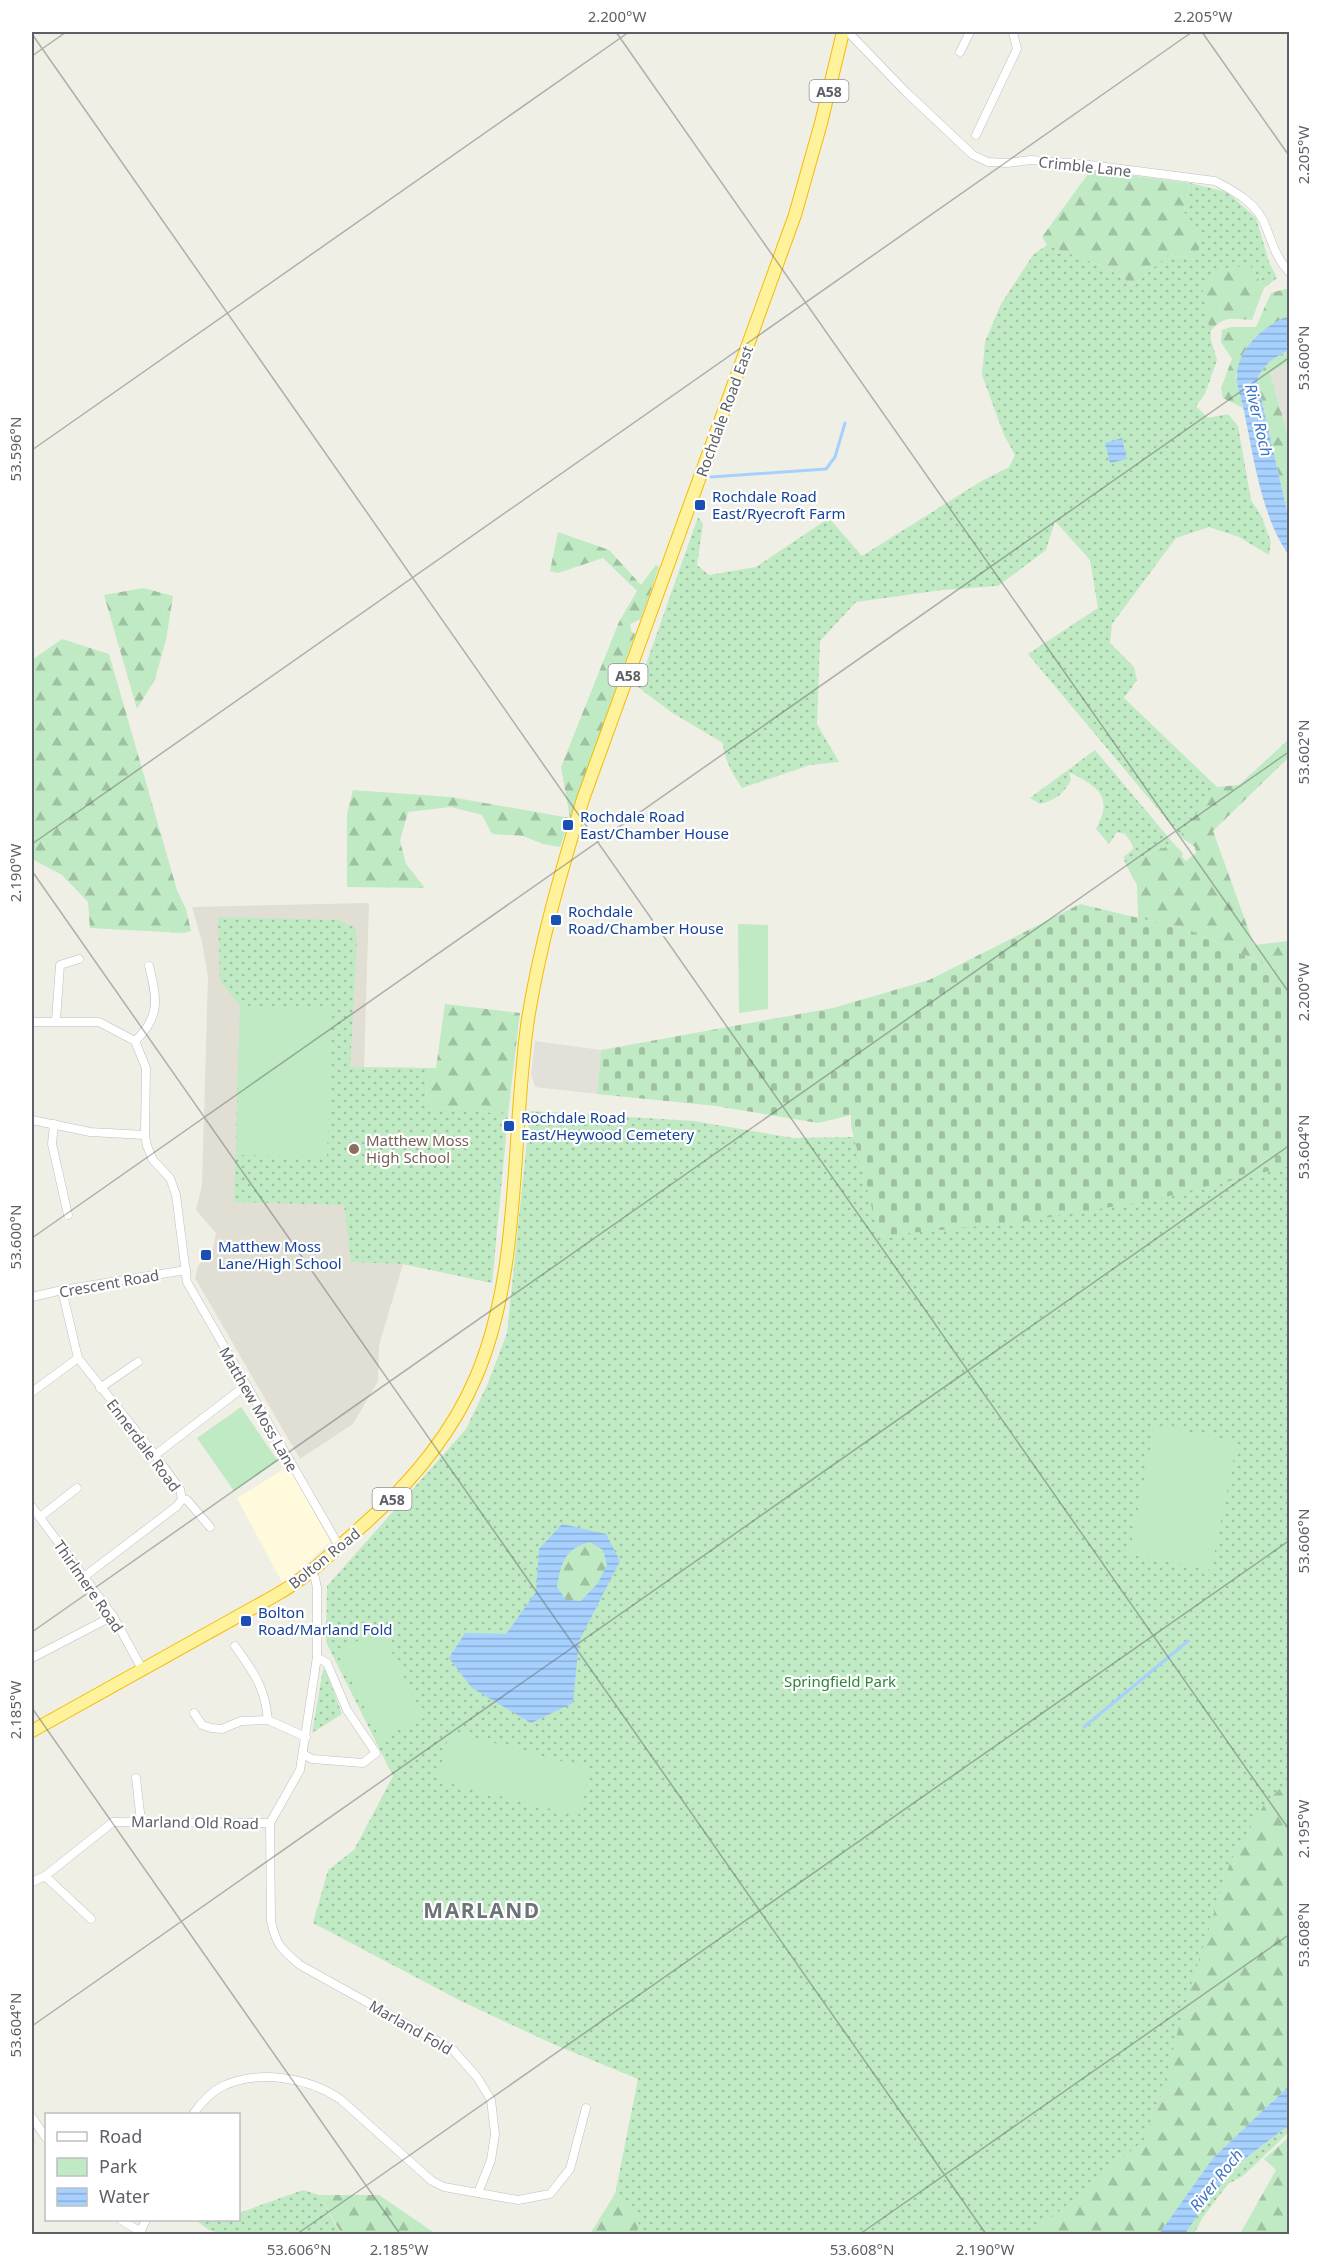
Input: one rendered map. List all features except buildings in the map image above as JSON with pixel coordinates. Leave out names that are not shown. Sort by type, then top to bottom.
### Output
[{"type":"highway","name":"Rochdale Road East","points":[[520,1101],[528,1020],[556,887],[583,799],[795,215],[821,123],[843,32]]},
{"type":"highway","name":"Bolton Road","points":[[32,1729],[285,1589],[310,1572],[378,1512],[416,1473],[455,1420],[476,1378],[490,1341],[501,1289],[513,1192],[520,1101]]},
{"type":"street","name":"Crimble Lane","points":[[848,32],[906,92],[974,155],[997,164],[1031,160],[1072,163],[1215,181],[1233,190],[1258,212],[1266,225],[1275,255],[1290,273]]},
{"type":"street","points":[[960,52],[970,32]]},
{"type":"street","points":[[976,135],[1021,49],[1013,32]]},
{"type":"street","points":[[56,1020],[60,965],[79,959]]},
{"type":"street","points":[[135,1041],[146,1031],[155,1016],[154,986],[149,966]]},
{"type":"street","points":[[32,1022],[56,1020],[99,1022],[135,1041],[146,1068],[145,1135],[90,1132],[32,1120]]},
{"type":"street","points":[[54,1124],[52,1144],[68,1215]]},
{"type":"street","name":"Matthew Moss Lane","points":[[145,1135],[153,1160],[170,1178],[176,1195],[187,1282],[339,1546]]},
{"type":"street","name":"Crescent Road","points":[[32,1298],[62,1290],[186,1270]]},
{"type":"street","name":"Ennerdale Road","points":[[62,1290],[78,1358],[155,1455],[180,1490],[182,1499],[187,1500],[210,1527]]},
{"type":"street","points":[[32,1392],[78,1358]]},
{"type":"street","name":"Ennerdale Road","points":[[100,1388],[138,1362]]},
{"type":"street","points":[[155,1455],[245,1386]]},
{"type":"street","points":[[40,1517],[77,1488]]},
{"type":"street","points":[[85,1576],[177,1506],[182,1499]]},
{"type":"street","name":"Thirlmere Road","points":[[32,1507],[113,1616],[142,1669]]},
{"type":"street","points":[[270,1823],[300,1770],[306,1737],[317,1657],[317,1588],[315,1578],[310,1572]]},
{"type":"street","points":[[32,1658],[113,1616]]},
{"type":"street","points":[[235,1646],[261,1686],[268,1720]]},
{"type":"street","points":[[303,1754],[312,1759],[363,1763],[376,1753],[347,1710],[327,1663],[317,1657]]},
{"type":"street","points":[[194,1713],[197,1723],[211,1728],[222,1729],[241,1721],[268,1720],[306,1737]]},
{"type":"street","points":[[136,1778],[141,1821]]},
{"type":"street","name":"Marland Old Road","points":[[32,1882],[45,1876],[113,1822],[270,1823]]},
{"type":"street","name":"Marland Fold","points":[[270,1823],[271,1921],[280,1947],[300,1965],[453,2050],[491,2100],[495,2134],[491,2160],[478,2193]]},
{"type":"street","points":[[45,1876],[91,1919]]},
{"type":"street","points":[[195,2113],[211,2094],[234,2081],[268,2077],[317,2086],[340,2099],[432,2181],[444,2187],[518,2200],[550,2194],[570,2169],[586,2108]]},
{"type":"street","points":[[32,2117],[45,2136]]},
{"type":"street","points":[[122,2221],[140,2233]]},
{"type":"shaded area","points":[[1289,362],[1289,439],[1270,373]]},
{"type":"shaded area","name":"Matthew Moss High School","points":[[369,903],[364,1067],[427,1068],[426,1107],[508,1114],[492,1283],[403,1264],[379,1345],[378,1381],[353,1424],[300,1459],[195,1278],[198,1266],[213,1249],[216,1233],[196,1210],[202,1185],[208,977],[202,942],[192,907]]},
{"type":"shaded area","points":[[535,1041],[601,1050],[597,1094],[535,1087],[531,1074]]},
{"type":"shaded area","points":[[289,1466],[330,1542],[283,1584],[237,1498]]},
{"type":"green space","points":[[1091,170],[1190,183],[1184,212],[1203,235],[1196,259],[1168,255],[1134,285],[1105,267],[1047,245],[1042,237]]},
{"type":"green space","points":[[1190,183],[1227,192],[1256,218],[1269,262],[1277,278],[1264,288],[1250,266],[1209,317],[1211,340],[1217,360],[1205,394],[1196,406],[1208,418],[1228,414],[1238,426],[1251,500],[1261,515],[1271,542],[1269,555],[1239,537],[1209,527],[1176,538],[1112,624],[1110,643],[1134,667],[1137,680],[1124,698],[1217,787],[1183,832],[1182,838],[1028,654],[1098,608],[1090,560],[1055,521],[1046,550],[998,586],[942,590],[856,602],[820,641],[817,724],[839,762],[810,765],[742,788],[727,761],[723,743],[671,712],[638,687],[698,517],[703,524],[697,565],[709,575],[756,567],[829,518],[862,556],[980,482],[1009,467],[1015,455],[1004,435],[982,375],[985,342],[1001,304],[1033,255],[1047,245],[1105,267],[1134,285],[1168,255],[1196,259],[1184,212]]},
{"type":"green space","points":[[1250,266],[1264,288],[1252,320],[1224,320],[1210,332],[1202,286],[1223,268]]},
{"type":"green space","points":[[1289,288],[1289,316],[1236,375],[1243,408],[1223,398],[1221,388],[1232,359],[1221,342],[1222,330],[1231,327],[1256,327],[1271,293]]},
{"type":"green space","points":[[1289,350],[1289,362],[1270,373],[1289,439],[1289,515],[1257,380],[1270,362]]},
{"type":"green space","points":[[558,532],[609,550],[641,585],[656,565],[659,567],[641,619],[630,624],[631,631],[635,634],[560,847],[543,844],[523,836],[492,834],[482,815],[451,807],[408,812],[400,841],[406,864],[425,888],[347,887],[347,814],[353,790],[451,797],[570,818],[561,767],[619,622],[637,591],[603,558],[558,573],[550,571]]},
{"type":"green space","points":[[143,588],[173,596],[166,640],[155,679],[137,709],[104,595]]},
{"type":"green space","points":[[62,639],[109,654],[191,931],[183,933],[90,928],[88,902],[62,875],[32,859],[32,660]]},
{"type":"green space","points":[[1289,739],[1289,757],[1213,831],[1254,945],[1289,941],[1289,976],[1189,930],[1138,918],[1137,885],[1125,863],[1174,844],[1183,853],[1182,857],[1186,861],[1196,853],[1195,847],[1182,838],[1182,832],[1217,787],[1239,785]]},
{"type":"green space","points":[[1095,750],[1174,844],[1125,863],[1124,857],[1133,849],[1132,843],[1125,834],[1117,832],[1109,844],[1096,829],[1103,808],[1100,794],[1088,783],[1069,772],[1071,780],[1062,793],[1055,798],[1040,804],[1030,798]]},
{"type":"green space","points":[[1080,904],[1189,930],[1289,976],[1289,1166],[1153,1200],[1020,1222],[879,1236],[851,1126],[851,1115],[818,1123],[716,1106],[597,1094],[601,1050],[833,1008],[929,980]]},
{"type":"green space","points":[[218,917],[339,920],[355,928],[357,940],[350,1067],[427,1068],[426,1107],[508,1114],[492,1283],[403,1264],[351,1262],[344,1205],[234,1202],[240,1006],[220,980]]},
{"type":"green space","points":[[738,924],[768,925],[768,1009],[739,1013]]},
{"type":"green space","points":[[445,1004],[520,1013],[508,1114],[426,1107],[427,1068],[436,1068]]},
{"type":"green space","points":[[240,1006],[332,1009],[327,1157],[236,1155]]},
{"type":"green space","name":"Springfield Park","points":[[530,1111],[694,1121],[793,1138],[854,1137],[880,1236],[1289,1163],[1289,2086],[1213,2158],[1159,2234],[591,2234],[615,2194],[638,2079],[553,2044],[461,2001],[313,1923],[328,1870],[354,1850],[393,1776],[326,1642],[327,1586],[466,1429],[488,1383],[507,1333]]},
{"type":"green space","points":[[241,1407],[278,1461],[234,1491],[197,1438]]},
{"type":"green space","points":[[1155,1425],[1237,1442],[1211,1570],[1129,1554]]},
{"type":"green space","points":[[590,1542],[603,1550],[607,1565],[598,1583],[581,1601],[566,1600],[557,1587],[560,1571],[566,1558],[575,1548]]},
{"type":"green space","points":[[381,1630],[424,1718],[380,1739],[337,1651]]},
{"type":"green space","points":[[323,1669],[326,1671],[342,1714],[312,1733]]},
{"type":"green space","points":[[450,1731],[590,1769],[578,1816],[437,1780]]},
{"type":"green space","points":[[1289,1779],[1289,2086],[1213,2158],[1159,2234],[1032,2234],[1145,2139],[1161,2095],[1187,1997],[1231,1860],[1264,1805]]},
{"type":"green space","points":[[1289,2125],[1289,2132],[1243,2176],[1228,2184],[1203,2217],[1194,2234],[1185,2234],[1205,2204],[1238,2164]]},
{"type":"green space","points":[[1289,2137],[1289,2234],[1240,2234],[1276,2170],[1264,2159]]},
{"type":"green space","points":[[303,2190],[319,2195],[340,2233],[344,2234],[223,2234],[209,2230],[198,2222],[240,2221],[240,2213]]},
{"type":"green space","points":[[615,2194],[639,2219],[637,2234],[590,2234]]},
{"type":"green space","points":[[319,2195],[379,2195],[436,2234],[341,2233]]},
{"type":"water","name":"River Roch","points":[[1289,316],[1289,350],[1270,362],[1257,380],[1289,515],[1289,555],[1280,541],[1265,505],[1237,379],[1242,356],[1255,338],[1271,325]]},
{"type":"water","points":[[1122,438],[1127,459],[1110,463],[1105,443]]},
{"type":"water","points":[[562,1524],[606,1534],[620,1561],[579,1641],[573,1703],[531,1723],[472,1688],[449,1658],[465,1633],[506,1634],[536,1592],[539,1549]],"holes":[[[590,1542],[603,1550],[607,1565],[598,1583],[581,1601],[566,1600],[557,1587],[560,1571],[566,1558],[575,1548]]]},
{"type":"water","name":"River Roch","points":[[1289,2086],[1289,2125],[1238,2164],[1205,2204],[1185,2234],[1159,2234],[1213,2158]]},
{"type":"waterway","points":[[711,477],[826,469],[835,457],[845,423]]},
{"type":"waterway","points":[[1084,1727],[1188,1641]]},
{"type":"place","name":"Rochdale Road East/Ryecroft Farm","points":[[700,505]]},
{"type":"place","name":"Rochdale Road East/Chamber House","points":[[568,825]]},
{"type":"place","name":"Rochdale Road/Chamber House","points":[[556,920]]},
{"type":"place","name":"Rochdale Road East/Heywood Cemetery","points":[[509,1126]]},
{"type":"place","name":"Matthew Moss High School","points":[[354,1149]]},
{"type":"place","name":"Matthew Moss Lane/High School","points":[[206,1255]]},
{"type":"place","name":"Bolton Road/Marland Fold","points":[[246,1621]]},
{"type":"district","name":"MARLAND","points":[[482,1910]]}]
